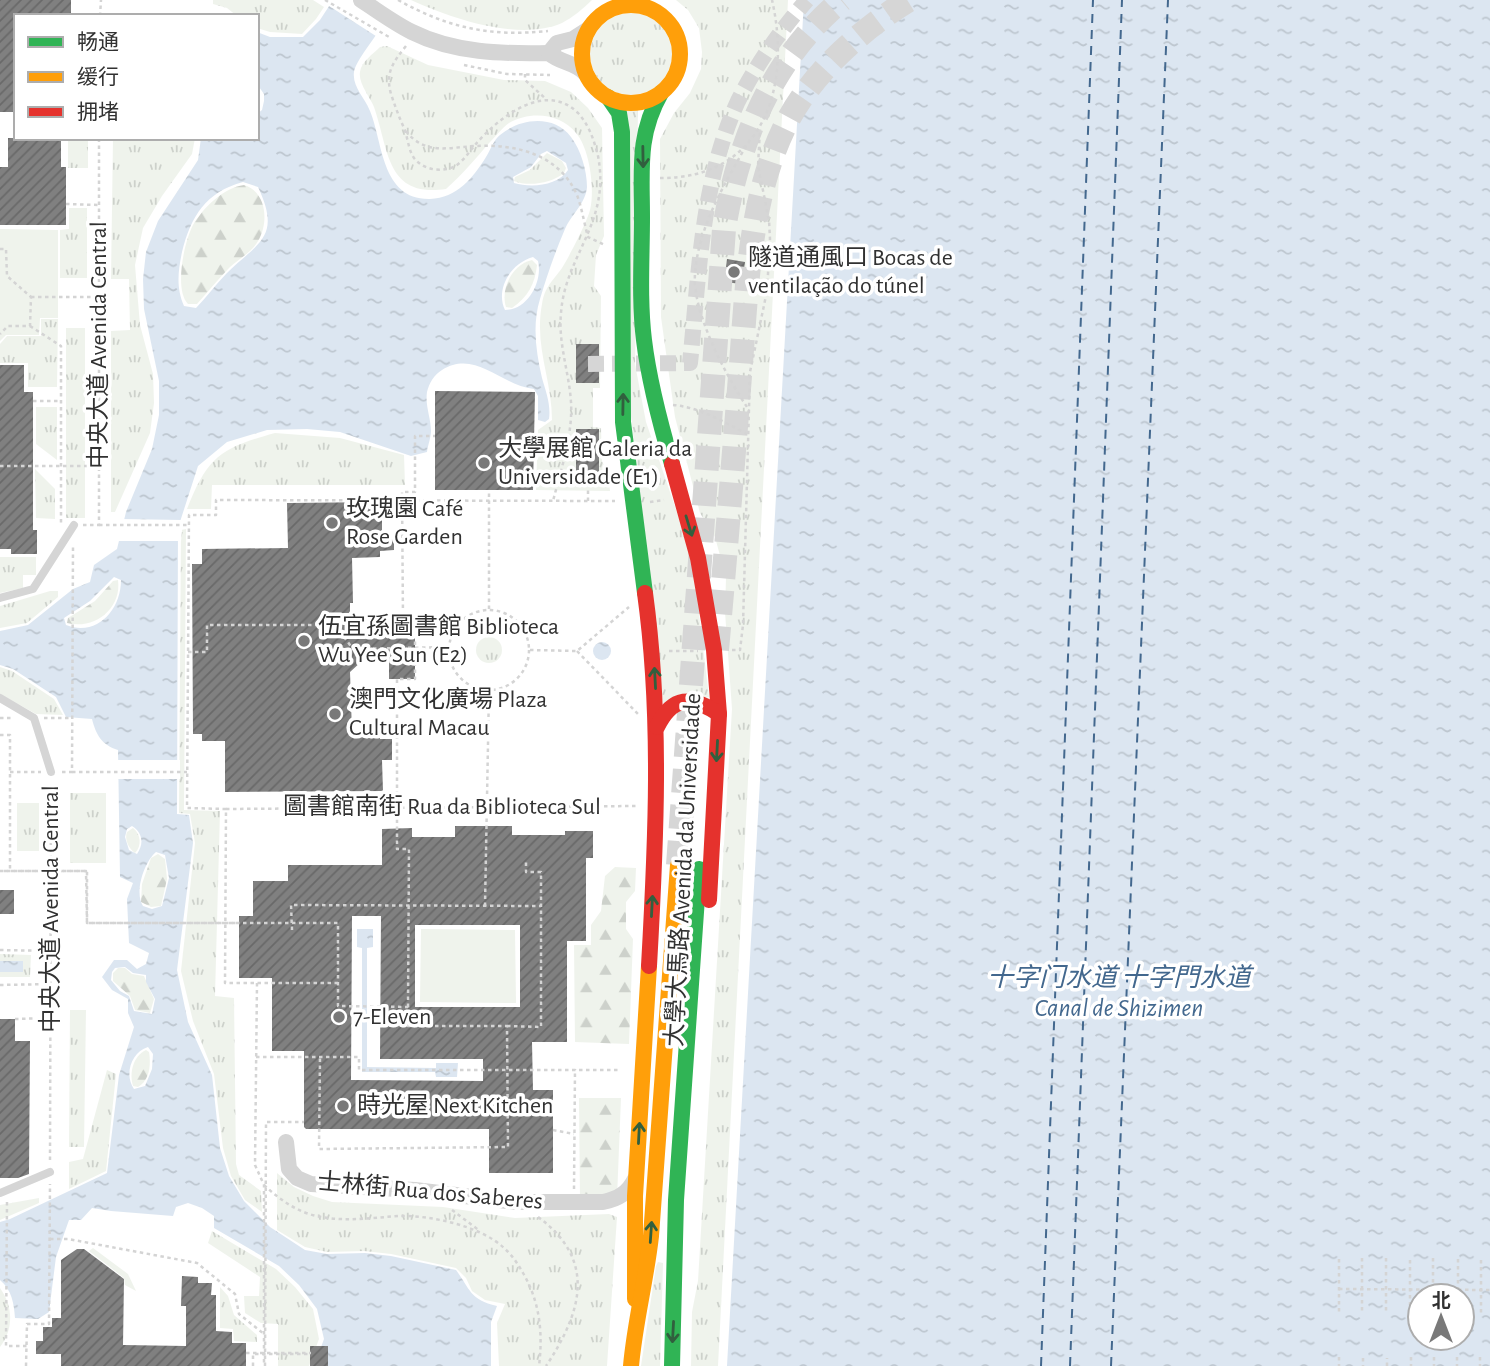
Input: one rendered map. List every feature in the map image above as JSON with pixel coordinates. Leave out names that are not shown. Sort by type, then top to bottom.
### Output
[{"type":"main road","points":[[603,14],[616,7],[655,7],[669,22],[676,34],[680,60],[677,72],[661,93],[644,103],[619,102],[599,90],[585,73],[582,58],[587,30],[614,0]]},
{"type":"main road","name":"大學大馬路 Avenida da Universidade","points":[[661,93],[649,114],[644,130],[644,338],[656,407],[704,583],[719,715],[694,1119],[675,1299],[671,1366]]},
{"type":"main road","name":"大學大馬路 Avenida da Universidade","points":[[608,97],[619,113],[622,132],[623,422],[653,650],[657,727],[657,806],[636,1175],[635,1323],[631,1366]]},
{"type":"main road","points":[[657,727],[664,713],[685,701],[707,705],[719,715]]},
{"type":"main road","points":[[635,1323],[646,1282],[651,1236],[678,865]]},
{"type":"main road","points":[[675,1299],[676,1200],[699,869]]},
{"type":"street","points":[[361,0],[402,27],[433,40],[495,53],[545,53],[557,60],[573,64],[585,73]]},
{"type":"street","points":[[545,53],[557,43],[573,39],[587,30]]},
{"type":"street","name":"士林街 Rua dos Saberes","points":[[286,1142],[289,1169],[297,1178],[311,1184],[415,1190],[514,1202],[603,1202]]},
{"type":"street","points":[[603,1202],[615,1199],[629,1190],[636,1175]]},
{"type":"street","points":[[603,1202],[627,1216],[635,1229]]},
{"type":"lane","points":[[0,598],[33,589],[74,525]]},
{"type":"lane","points":[[0,698],[34,718],[51,772]]},
{"type":"lane","points":[[3,1197],[50,1172]]},
{"type":"path","points":[[398,0],[440,21],[468,30],[526,33],[548,31]]},
{"type":"path","points":[[748,408],[733,387],[719,358],[699,304],[695,276],[714,205],[746,146],[760,129],[771,105],[779,58],[772,0]]},
{"type":"path","points":[[406,46],[390,68],[388,77],[397,116],[414,158],[428,168],[449,170],[465,158],[504,118],[520,108],[546,99]]},
{"type":"path","points":[[525,74],[525,80],[546,99],[568,105],[578,114],[587,125],[595,143],[599,163],[600,195],[597,212],[567,285],[561,313],[571,410],[554,501]]},
{"type":"path","points":[[404,129],[411,138],[432,149],[474,146],[520,148],[548,160],[572,187],[588,237]]},
{"type":"path","points":[[724,650],[740,650],[743,625],[748,408],[752,355],[767,291],[770,239],[758,166],[760,129]]},
{"type":"path","name":"中央大道 Avenida Central","points":[[99,140],[99,525]]},
{"type":"path","points":[[643,177],[671,178],[701,174],[718,166],[746,146]]},
{"type":"path","points":[[66,204],[99,205]]},
{"type":"path","points":[[0,249],[6,249],[7,276],[31,297],[99,297]]},
{"type":"path","points":[[30,326],[31,297]]},
{"type":"path","points":[[0,334],[8,326],[30,326],[61,346],[61,545]]},
{"type":"path","points":[[33,401],[61,401]]},
{"type":"path","points":[[656,407],[670,405],[691,408],[747,434]]},
{"type":"path","points":[[435,436],[415,436],[415,492],[402,492],[403,620],[415,619],[415,679],[397,679],[397,849],[409,849],[408,1026],[541,1027],[541,872],[526,872],[526,861]]},
{"type":"path","points":[[0,466],[99,466]]},
{"type":"path","points":[[587,501],[588,477]]},
{"type":"path","points":[[489,490],[489,610]]},
{"type":"path","points":[[643,503],[673,499]]},
{"type":"path","points":[[72,772],[187,772],[188,515],[216,515],[216,500],[619,501]]},
{"type":"path","points":[[74,525],[188,525]]},
{"type":"path","name":"中央大道 Avenida Central","points":[[26,1366],[27,1324],[49,1324],[51,772],[72,772],[74,525]]},
{"type":"path","points":[[530,650],[577,651],[629,607]]},
{"type":"path","points":[[489,610],[499,610],[521,625],[530,650],[520,675],[510,684],[489,690],[471,686],[460,678],[453,668],[449,647],[454,630],[462,620],[473,613],[489,610]]},
{"type":"path","points":[[188,652],[207,652],[207,625],[335,625],[354,649],[449,647]]},
{"type":"path","points":[[577,651],[639,715]]},
{"type":"path","points":[[659,651],[706,651]]},
{"type":"path","points":[[485,906],[489,690]]},
{"type":"path","points":[[0,735],[10,736],[10,871]]},
{"type":"path","points":[[10,772],[51,772]]},
{"type":"path","name":"圖書館南街 Rua da Biblioteca Sul","points":[[187,772],[187,808],[657,806]]},
{"type":"path","points":[[226,808],[225,983],[338,983]]},
{"type":"path","points":[[2,871],[86,871],[87,923],[338,923],[338,1006],[408,1007]]},
{"type":"path","points":[[2,871],[87,871],[87,923],[239,923]]},
{"type":"path","points":[[292,930],[291,905],[541,906]]},
{"type":"path","points":[[0,950],[51,951]]},
{"type":"path","points":[[257,983],[255,1165],[264,1185],[265,1354]]},
{"type":"path","points":[[0,985],[51,985]]},
{"type":"path","points":[[15,1019],[50,1018]]},
{"type":"path","points":[[320,1057],[319,1149],[508,1147],[507,1027]]},
{"type":"path","points":[[256,1057],[359,1057],[359,1070],[621,1070]]},
{"type":"path","points":[[574,1202],[575,1069]]},
{"type":"path","points":[[265,1366],[266,1122],[304,1122]]},
{"type":"path","points":[[553,1130],[574,1134]]},
{"type":"path","points":[[264,1185],[289,1205],[310,1214],[351,1220],[401,1216],[426,1218],[483,1233]]},
{"type":"path","points":[[3,1197],[6,1346],[27,1346]]},
{"type":"path","points":[[450,1208],[505,1248],[517,1262],[538,1304],[541,1334],[539,1366]]},
{"type":"path","points":[[536,1215],[556,1230],[569,1248],[577,1272],[578,1296],[572,1320],[546,1366]]},
{"type":"path","points":[[50,1239],[68,1239],[197,1263],[235,1294],[239,1314],[264,1334]]},
{"type":"path","points":[[1362,1258],[1362,1312]]},
{"type":"path","points":[[1386,1258],[1386,1313]]},
{"type":"path","points":[[1433,1258],[1433,1282]]},
{"type":"path","points":[[1339,1259],[1339,1314]]},
{"type":"path","points":[[1458,1259],[1458,1282]]},
{"type":"path","points":[[1410,1260],[1410,1282]]},
{"type":"path","points":[[1481,1260],[1481,1315]]},
{"type":"path","points":[[1339,1289],[1406,1289]]},
{"type":"path","points":[[1476,1290],[1490,1290]]},
{"type":"path","points":[[265,1354],[246,1353],[311,1353]]},
{"type":"path","points":[[253,1354],[253,1366]]},
{"type":"path","points":[[1457,1356],[1457,1366]]},
{"type":"path","points":[[1339,1357],[1339,1366]]},
{"type":"path","points":[[1411,1357],[1411,1366]]},
{"type":"path","points":[[1434,1357],[1434,1366]]},
{"type":"path","points":[[1480,1357],[1480,1366]]},
{"type":"path","points":[[1363,1358],[1363,1366]]},
{"type":"path","points":[[1387,1358],[1387,1366]]},
{"type":"green space","points":[[213,0],[313,0],[324,7],[302,34],[259,29],[259,14],[234,14],[227,8],[213,4]]},
{"type":"green space","points":[[411,0],[592,0],[562,23],[526,30],[506,29],[465,20]]},
{"type":"green space","points":[[676,0],[788,0],[718,1366],[691,1366],[692,1312],[698,1281],[732,709],[725,612],[726,578],[715,537],[700,513],[675,417],[661,317],[660,139],[674,113],[690,93],[701,69],[702,52],[699,28],[688,10]]},
{"type":"green space","points":[[623,13],[639,13],[654,20],[665,31],[672,46],[669,70],[660,83],[639,95],[623,95],[608,88],[597,77],[590,62],[590,46],[597,31],[608,20]]},
{"type":"green space","points":[[387,46],[428,65],[504,80],[545,81],[571,92],[588,108],[602,128],[604,236],[596,255],[594,286],[601,296],[600,388],[593,388],[593,427],[601,428],[602,461],[608,474],[610,491],[536,490],[538,430],[552,420],[540,335],[543,298],[578,239],[591,202],[590,170],[581,140],[569,126],[553,118],[535,116],[517,119],[504,127],[446,189],[426,190],[412,186],[393,168],[374,107],[360,76],[361,68],[368,58],[380,47]]},
{"type":"green space","points":[[626,106],[638,107],[635,364],[646,422],[692,556],[709,697],[663,703],[631,416]]},
{"type":"green space","points":[[68,140],[88,140],[88,168],[68,168]]},
{"type":"green space","points":[[113,140],[195,140],[192,154],[143,228],[135,265],[140,325],[153,374],[154,403],[150,433],[115,512],[111,512],[111,331],[130,330],[129,279],[111,279]]},
{"type":"green space","points":[[547,153],[562,161],[566,168],[564,173],[540,183],[514,181],[515,177],[530,170]]},
{"type":"green space","points":[[244,185],[257,194],[264,209],[262,234],[252,249],[230,267],[197,304],[188,304],[184,297],[181,277],[186,243],[193,225],[215,199]]},
{"type":"green space","points":[[69,208],[87,208],[87,278],[60,278],[60,230],[69,229]]},
{"type":"green space","points":[[0,229],[58,230],[58,318],[40,318],[39,335],[6,335],[0,341]]},
{"type":"green space","points":[[532,260],[537,265],[530,290],[512,308],[506,307],[505,292],[510,278],[519,266]]},
{"type":"green space","points":[[41,319],[58,319],[57,387],[28,387],[28,363],[0,363],[0,344],[7,336],[41,336]]},
{"type":"green space","points":[[66,328],[85,328],[85,518],[66,518]]},
{"type":"green space","points":[[36,407],[57,407],[57,460],[36,444]]},
{"type":"green space","points":[[275,433],[340,438],[404,455],[405,485],[212,485],[211,509],[187,509],[202,477],[219,457],[241,444]]},
{"type":"green space","points":[[35,469],[55,489],[55,519],[36,518]]},
{"type":"green space","points":[[186,529],[184,810],[220,811],[215,996],[234,998],[236,1164],[239,1175],[261,1191],[262,1212],[245,1200],[231,1176],[223,1148],[214,1074],[193,1021],[181,971],[195,843],[190,814],[179,813],[181,530]]},
{"type":"green space","points":[[0,557],[36,557],[36,575],[23,575],[23,588],[0,593]]},
{"type":"green space","points":[[118,580],[116,600],[104,615],[87,623],[67,623],[68,618],[95,601],[113,581]]},
{"type":"green space","points":[[58,591],[58,597],[27,623],[0,628],[0,606]]},
{"type":"green space","points":[[489,637],[498,641],[502,650],[498,659],[489,663],[480,659],[476,650],[480,641]]},
{"type":"green space","points":[[0,667],[12,671],[54,699],[63,715],[36,714],[0,694]]},
{"type":"green space","points":[[70,793],[106,793],[106,863],[70,863]]},
{"type":"green space","points":[[17,803],[39,803],[39,851],[17,851]]},
{"type":"green space","points":[[133,828],[140,840],[135,853],[126,838],[127,832]]},
{"type":"green space","points":[[158,854],[165,859],[167,879],[161,906],[151,907],[141,902],[142,884],[151,858]]},
{"type":"green space","points":[[615,867],[636,868],[635,891],[626,902],[626,929],[633,939],[629,1044],[575,1042],[574,945],[591,945],[591,925],[601,911],[605,876]]},
{"type":"green space","points":[[421,929],[515,930],[516,1003],[420,1002]]},
{"type":"green space","points":[[0,954],[31,955],[30,977],[0,977]]},
{"type":"green space","points":[[118,968],[144,976],[154,999],[150,1013],[135,1010],[130,996],[113,981],[113,973]]},
{"type":"green space","points":[[70,1010],[86,1010],[84,1147],[69,1147]]},
{"type":"green space","points":[[146,1050],[150,1057],[147,1076],[138,1087],[133,1086],[133,1065],[138,1056]]},
{"type":"green space","points":[[107,1070],[116,1074],[106,1171],[69,1189],[69,1162],[83,1159]]},
{"type":"green space","points":[[579,1098],[621,1098],[617,1198],[580,1198]]},
{"type":"green space","points":[[277,1173],[294,1187],[332,1202],[443,1207],[515,1218],[609,1214],[617,1217],[607,1366],[499,1366],[497,1323],[505,1304],[485,1300],[472,1291],[466,1278],[456,1268],[391,1254],[364,1251],[327,1252],[305,1247],[277,1230]]},
{"type":"green space","points":[[39,1198],[39,1203],[0,1220],[0,1205]]},
{"type":"green space","points":[[212,1231],[276,1269],[313,1309],[319,1339],[309,1366],[278,1366],[278,1324],[261,1323],[245,1313],[244,1296],[259,1296],[260,1277],[208,1243]]},
{"type":"green space","points":[[93,1248],[128,1274],[136,1291],[125,1285],[124,1278],[89,1251]]},
{"type":"green space","points":[[658,1262],[663,1263],[660,1366],[641,1366],[656,1266]]},
{"type":"green space","points":[[220,1287],[228,1296],[234,1315],[257,1335],[257,1342],[234,1341],[233,1329],[220,1328]]},
{"type":"green space","points":[[0,1288],[7,1302],[10,1325],[0,1347]]},
{"type":"water","points":[[333,0],[384,23],[358,62],[354,77],[370,111],[386,167],[402,190],[414,197],[440,198],[456,191],[481,165],[500,135],[527,122],[546,122],[564,130],[578,148],[586,174],[586,193],[561,238],[538,309],[537,348],[548,398],[549,419],[545,422],[538,420],[538,396],[534,389],[510,382],[477,366],[454,365],[437,374],[427,392],[431,431],[427,452],[411,456],[340,432],[307,429],[267,430],[227,442],[198,466],[178,528],[177,814],[189,815],[193,843],[177,970],[188,1022],[212,1075],[220,1148],[229,1176],[244,1201],[270,1227],[305,1250],[327,1254],[365,1253],[391,1256],[456,1270],[476,1297],[497,1306],[491,1322],[491,1366],[314,1366],[324,1339],[317,1309],[299,1285],[279,1266],[214,1228],[214,1216],[188,1203],[176,1207],[173,1216],[92,1208],[81,1220],[69,1220],[56,1257],[49,1312],[38,1319],[15,1318],[10,1293],[0,1280],[0,1222],[107,1173],[119,1075],[134,1027],[128,1013],[128,999],[112,990],[102,977],[114,960],[127,960],[137,969],[146,964],[149,953],[129,943],[127,899],[133,883],[120,877],[118,750],[100,739],[92,719],[66,717],[56,697],[13,669],[0,665],[0,631],[28,625],[73,589],[90,582],[94,565],[117,549],[126,512],[152,449],[159,415],[159,381],[144,309],[146,252],[158,221],[198,160],[201,140],[259,140],[259,112],[262,110],[264,94],[259,87],[259,33],[270,37],[303,37],[320,20]],"holes":[[[547,151],[566,163],[568,170],[558,179],[544,184],[514,183],[513,177],[531,167],[541,154]],[[243,182],[258,187],[265,204],[267,229],[257,246],[226,274],[196,308],[184,306],[178,279],[190,227],[202,207],[230,186]],[[533,257],[538,261],[536,285],[521,305],[505,310],[502,294],[507,278],[525,260]],[[114,577],[121,580],[117,601],[105,618],[88,627],[66,625],[64,618],[90,601]],[[132,826],[140,835],[141,846],[137,854],[129,850],[125,837],[127,829]],[[156,852],[165,855],[169,878],[162,906],[152,909],[143,906],[140,900],[142,878]],[[125,967],[133,973],[146,975],[146,982],[155,999],[152,1014],[134,1011],[129,996],[120,991],[111,980],[115,968]],[[148,1047],[153,1054],[152,1069],[145,1086],[134,1089],[130,1077],[131,1065],[142,1050]]]},
{"type":"water","name":"十字门水道 十字門水道 Canal de Shizimen","points":[[804,0],[1490,0],[1490,1366],[727,1366]]},
{"type":"water","points":[[598,642],[606,642],[611,651],[609,658],[598,660],[593,655],[593,647]]},
{"type":"water","points":[[357,929],[373,929],[373,947],[367,948],[367,1067],[436,1068],[436,1063],[458,1063],[457,1077],[436,1077],[435,1072],[362,1072],[362,948],[357,947]]},
{"type":"water","points":[[0,961],[23,961],[23,972],[0,972]]},
{"type":"pier","points":[[102,0],[196,0],[209,6],[201,6],[201,14],[125,14]]},
{"type":"pier","points":[[329,0],[400,0],[379,38],[326,4]]},
{"type":"pier","points":[[120,519],[183,520],[181,541],[115,541]]},
{"type":"pier","points":[[115,760],[180,760],[180,779],[115,779]]},
{"type":"building","points":[[0,0],[71,0],[71,14],[14,14],[14,112],[0,112]]},
{"type":"building","points":[[8,138],[61,140],[61,167],[66,167],[66,225],[0,225],[0,167],[8,167]]},
{"type":"building","name":"隧道通風口 Bocas de ventilação do túnel","points":[[727,259],[745,262],[742,284],[724,282]]},
{"type":"building","points":[[576,344],[599,344],[599,383],[576,383]]},
{"type":"building","points":[[0,365],[24,365],[24,392],[33,392],[33,530],[37,530],[37,554],[11,554],[11,549],[0,549]]},
{"type":"building","name":"大學展館 Galeria da Universidade (E1)","points":[[435,391],[535,392],[533,490],[435,490]]},
{"type":"building","points":[[576,429],[599,429],[599,477],[576,477]]},
{"type":"building","name":"伍宜孫圖書館 Biblioteca Wu Yee Sun (E2)","points":[[382,502],[382,537],[394,537],[394,550],[380,551],[380,557],[352,558],[353,603],[350,603],[350,622],[359,636],[387,635],[387,619],[415,619],[415,679],[389,679],[389,661],[362,661],[350,672],[352,732],[380,732],[380,739],[392,739],[392,760],[382,760],[383,791],[225,792],[225,741],[202,741],[202,734],[193,734],[192,564],[202,564],[202,549],[288,548],[287,503]]},
{"type":"building","points":[[455,826],[512,826],[512,835],[565,835],[565,831],[593,831],[593,858],[586,858],[586,941],[567,941],[567,1042],[532,1042],[533,1090],[553,1090],[553,1173],[489,1173],[489,1129],[306,1129],[304,1051],[272,1051],[272,978],[239,978],[239,916],[253,916],[253,881],[288,881],[288,865],[382,865],[382,829],[412,828],[412,837],[455,837]],"holes":[[[352,916],[381,916],[380,1059],[483,1059],[483,1081],[351,1080]],[[415,925],[520,925],[520,1007],[415,1007]]]},
{"type":"building","points":[[0,890],[14,890],[14,914],[0,914]]},
{"type":"building","points":[[0,1019],[15,1019],[15,1041],[30,1041],[29,1174],[18,1178],[0,1178]]},
{"type":"building","points":[[77,1249],[84,1249],[124,1279],[123,1345],[186,1346],[186,1306],[181,1306],[182,1276],[198,1277],[198,1283],[212,1283],[211,1295],[216,1295],[216,1331],[232,1332],[232,1343],[246,1343],[246,1366],[61,1366],[61,1354],[36,1354],[36,1341],[43,1341],[43,1327],[52,1327],[52,1318],[61,1318],[61,1260]]},
{"type":"building","points":[[310,1346],[328,1346],[328,1366],[310,1366]]},
{"type":"ferry route","points":[[1041,1366],[1093,0]]},
{"type":"ferry route","points":[[1070,1366],[1122,0]]},
{"type":"ferry route","points":[[1111,1366],[1168,0]]},
{"type":"tunnel","points":[[588,364],[690,363],[699,263],[709,197],[726,132],[738,101],[753,74],[778,36],[807,0]]},
{"type":"tunnel","points":[[678,865],[724,229],[730,197],[749,134],[778,75],[817,23],[842,0]]},
{"type":"tunnel","points":[[717,650],[751,246],[764,182],[787,122],[810,86],[857,38],[909,0]]},
{"type":"traffic: fast","points":[[661,93],[648,123],[642,153],[642,309],[649,371],[672,464]]},
{"type":"traffic: fast","points":[[608,97],[619,113],[622,132],[623,422],[645,593]]},
{"type":"traffic: fast","points":[[672,1366],[676,1200],[699,869]]},
{"type":"traffic: slow","points":[[631,5],[650,9],[666,19],[676,35],[680,54],[676,73],[666,89],[650,99],[631,103],[612,99],[596,89],[586,73],[582,54],[586,35],[596,19],[612,9],[631,5]]},
{"type":"traffic: slow","points":[[631,1366],[651,1236],[678,865]]},
{"type":"traffic: slow","points":[[635,1299],[635,1196],[649,966]]},
{"type":"traffic: jam","points":[[672,464],[698,558],[714,650],[719,714],[709,900]]},
{"type":"traffic: jam","points":[[645,593],[656,733],[654,873],[649,966]]},
{"type":"traffic: jam","points":[[657,727],[669,709],[684,702],[700,704],[719,714]]},
{"type":"place","name":"隧道通風口 Bocas de ventilação do túnel","points":[[734,272]]},
{"type":"place","name":"大學展館 Galeria da Universidade (E1)","points":[[484,463]]},
{"type":"place","name":"玫瑰園 Café Rose Garden","points":[[332,523]]},
{"type":"place","name":"伍宜孫圖書館 Biblioteca Wu Yee Sun (E2)","points":[[304,641]]},
{"type":"place","name":"澳門文化廣場 Plaza Cultural Macau","points":[[335,714]]},
{"type":"place","name":"7-Eleven","points":[[339,1017]]},
{"type":"place","name":"時光屋 Next Kitchen","points":[[343,1106]]}]
